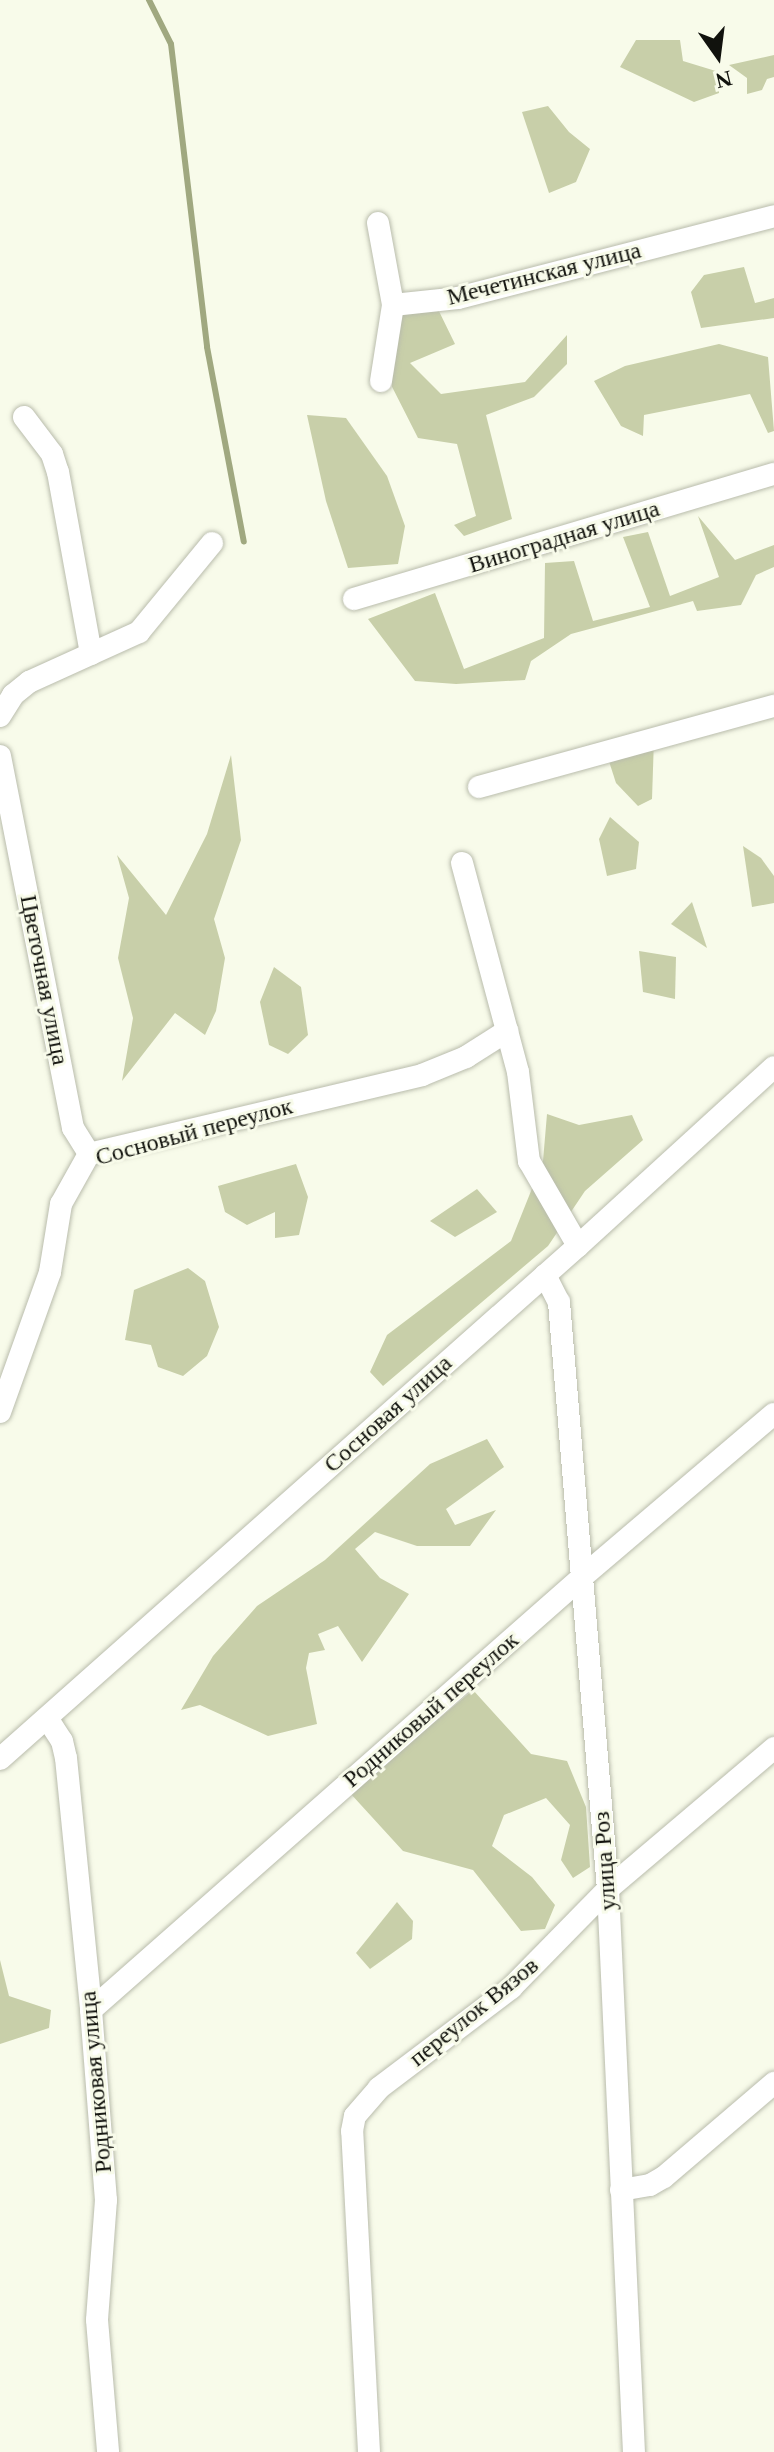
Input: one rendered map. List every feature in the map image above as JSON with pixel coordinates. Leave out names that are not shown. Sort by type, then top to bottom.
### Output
[{"type":"street","name":"Мечетинская улица","points":[[393,305],[458,298],[774,216]]},
{"type":"street","points":[[378,223],[393,305],[381,381]]},
{"type":"street","points":[[24,417],[52,454],[58,472],[91,654]]},
{"type":"street","name":"Виноградная улица","points":[[354,599],[774,474]]},
{"type":"street","points":[[0,716],[13,695],[29,682],[139,632],[212,543]]},
{"type":"street","points":[[479,787],[774,706]]},
{"type":"street","name":"Цветочная улица","points":[[0,756],[73,1128],[89,1154]]},
{"type":"street","points":[[462,863],[523,1097],[523,1134],[529,1161],[578,1246]]},
{"type":"street","name":"Сосновый переулок","points":[[0,1412],[50,1272],[61,1204],[89,1154],[422,1075],[455,1063],[507,1031]]},
{"type":"street","name":"Сосновая улица","points":[[0,1759],[578,1246],[774,1067]]},
{"type":"street","name":"улица Роз","points":[[545,1275],[559,1302],[608,1889],[634,2452]]},
{"type":"street","name":"Родниковый переулок","points":[[91,2010],[581,1578],[774,1414]]},
{"type":"street","name":"Родниковая улица","points":[[47,1718],[62,1741],[66,1758],[91,2010],[106,2200],[97,2320],[108,2452]]},
{"type":"street","name":"переулок Вязов","points":[[369,2452],[352,2131],[355,2116],[379,2088],[511,1988],[608,1889],[774,1748]]},
{"type":"street","points":[[621,2190],[650,2185],[664,2177],[773,2084]]},
{"type":"green space","points":[[636,40],[680,40],[683,61],[719,72],[719,93],[694,102],[620,67]]},
{"type":"green space","points":[[774,55],[774,77],[767,79],[762,90],[747,94],[747,78],[729,65]]},
{"type":"green space","points":[[548,106],[569,132],[590,149],[576,182],[549,193],[522,112]]},
{"type":"green space","points":[[744,267],[755,303],[774,298],[774,318],[701,328],[691,292],[704,275]]},
{"type":"green space","points":[[434,301],[455,344],[410,363],[441,394],[525,382],[567,335],[567,364],[534,397],[486,415],[512,519],[464,536],[454,525],[476,516],[457,444],[418,438],[383,369],[390,321]]},
{"type":"green space","points":[[719,344],[768,357],[774,431],[768,433],[750,394],[644,415],[643,436],[621,426],[594,381],[625,366]]},
{"type":"green space","points":[[307,415],[346,418],[387,476],[405,526],[398,564],[348,568],[326,501]]},
{"type":"green space","points":[[698,516],[735,560],[774,545],[774,567],[756,575],[741,605],[697,611],[693,601],[571,634],[531,661],[525,680],[456,684],[415,681],[368,619],[435,593],[464,669],[544,638],[545,563],[574,561],[593,621],[650,607],[623,537],[648,532],[670,596],[719,577]]},
{"type":"green space","points":[[654,739],[652,799],[638,806],[616,783],[606,752]]},
{"type":"green space","points":[[231,755],[241,840],[214,919],[225,958],[216,1011],[205,1035],[175,1013],[122,1081],[133,1018],[118,958],[129,898],[117,855],[166,915],[207,834]]},
{"type":"green space","points":[[610,817],[639,842],[636,869],[607,876],[599,839]]},
{"type":"green space","points":[[743,846],[761,858],[774,876],[774,903],[752,907]]},
{"type":"green space","points":[[692,902],[707,948],[671,924]]},
{"type":"green space","points":[[639,951],[676,957],[675,999],[643,992]]},
{"type":"green space","points":[[274,967],[301,987],[308,1035],[288,1054],[269,1045],[260,1002]]},
{"type":"green space","points":[[547,1114],[579,1125],[632,1115],[643,1140],[585,1191],[548,1246],[383,1386],[370,1372],[387,1335],[511,1241],[543,1161]]},
{"type":"green space","points":[[296,1164],[308,1197],[299,1235],[275,1238],[275,1212],[247,1225],[225,1212],[218,1186]]},
{"type":"green space","points":[[477,1189],[497,1212],[455,1237],[430,1221]]},
{"type":"green space","points":[[188,1268],[205,1281],[219,1327],[207,1356],[183,1376],[158,1367],[151,1345],[125,1340],[134,1290]]},
{"type":"green space","points":[[487,1439],[504,1467],[446,1509],[455,1525],[496,1510],[470,1546],[417,1546],[375,1532],[355,1549],[380,1578],[409,1594],[362,1662],[338,1626],[318,1634],[325,1650],[309,1653],[306,1668],[317,1724],[268,1736],[200,1705],[181,1710],[213,1656],[257,1606],[325,1560],[430,1464]]},
{"type":"green space","points":[[473,1690],[531,1754],[567,1761],[586,1807],[590,1867],[573,1878],[561,1860],[570,1825],[546,1798],[504,1815],[492,1846],[532,1877],[555,1905],[545,1929],[521,1931],[473,1870],[403,1851],[350,1793]]},
{"type":"green space","points":[[397,1902],[413,1921],[412,1939],[370,1969],[356,1953]]},
{"type":"green space","points":[[0,1960],[9,1996],[51,2010],[49,2028],[0,2044]]},
{"type":"waterway","points":[[149,0],[171,44],[207,347],[244,542]]}]
